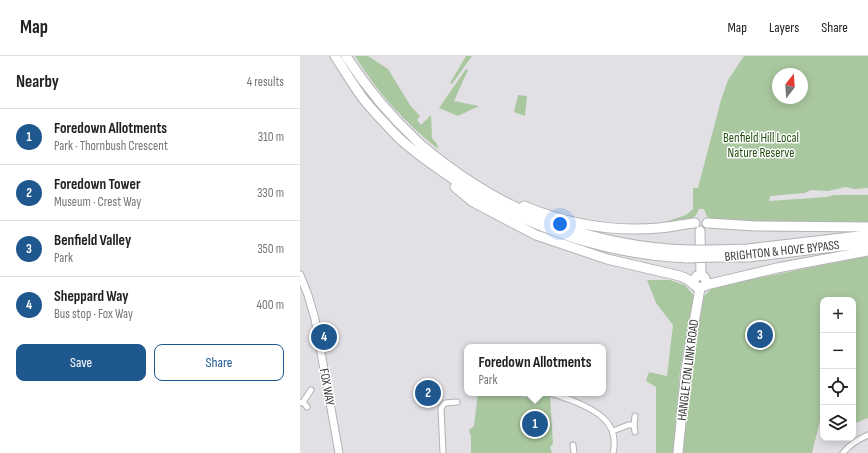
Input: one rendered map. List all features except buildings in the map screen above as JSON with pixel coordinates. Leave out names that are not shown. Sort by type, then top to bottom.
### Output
[{"type":"highway","name":"BRIGHTON & HOVE BYPASS","points":[[335,56],[365,101],[394,134],[416,153],[468,190],[527,221],[556,232],[595,244],[627,251],[714,254],[748,257],[868,243]]},
{"type":"highway","name":"BRIGHTON & HOVE BYPASS","points":[[346,56],[362,81],[388,112],[418,143],[463,177],[494,197],[532,216],[564,228],[608,240],[688,254]]},
{"type":"highway","points":[[416,153],[440,176],[473,202],[536,235],[607,259],[680,276],[700,286],[764,271],[868,251]]},
{"type":"highway","points":[[463,177],[489,191],[533,209],[577,223],[607,228],[634,229],[674,226],[695,223],[700,219],[707,223],[756,226],[868,227]]},
{"type":"highway","points":[[695,223],[695,228],[700,231]]},
{"type":"highway","points":[[700,231],[706,229],[707,223]]},
{"type":"highway","points":[[700,231],[700,275],[695,278],[700,286]]},
{"type":"highway","name":"BRIGHTON & HOVE BYPASS","points":[[714,254],[868,235]]},
{"type":"highway","name":"HANGLETON LINK ROAD","points":[[678,453],[686,370],[700,286]]},
{"type":"street","name":"FOX WAY","points":[[300,275],[315,319],[339,453]]},
{"type":"street","points":[[307,407],[302,402],[311,390]]},
{"type":"street","points":[[558,396],[575,402],[603,416],[613,431],[615,442],[613,453]]},
{"type":"street","points":[[443,453],[442,408],[445,403],[457,402]]},
{"type":"street","points":[[634,416],[635,432]]},
{"type":"street","points":[[613,431],[628,425],[634,425]]},
{"type":"street","points":[[843,453],[853,443],[868,436]]},
{"type":"street","points":[[573,445],[574,453]]},
{"type":"green space","points":[[355,56],[368,56],[388,69],[410,105],[420,116],[417,120],[421,125],[431,115],[432,138],[437,144],[438,149],[392,106],[372,82]]},
{"type":"green space","points":[[466,56],[472,56],[452,84],[450,83]]},
{"type":"green space","name":"Benfield Hill Local Nature Reserve","points":[[744,56],[868,56],[868,188],[854,189],[846,187],[828,191],[811,190],[805,193],[770,196],[769,201],[826,197],[834,195],[868,195],[868,224],[855,225],[718,220],[707,217],[704,209],[699,209],[694,218],[686,222],[666,226],[665,222],[686,215],[693,209],[693,188],[698,188],[721,100],[728,80]]},
{"type":"green space","points":[[466,69],[468,70],[454,101],[479,106],[458,116],[439,108]]},
{"type":"green space","points":[[518,95],[527,96],[525,116],[514,112]]},
{"type":"green space","points":[[868,256],[868,418],[856,423],[856,297],[820,297],[820,421],[812,453],[682,453],[691,371],[703,297],[713,287]]},
{"type":"green space","points":[[647,280],[670,280],[685,285],[694,296],[680,370],[674,453],[656,453],[656,387],[646,381],[649,372],[667,376],[673,325],[656,303]]},
{"type":"green space","points":[[478,396],[550,396],[553,444],[550,447],[552,453],[471,453],[471,436],[469,431],[474,426]]},
{"type":"place","name":"Benfield Valley","points":[[760,335]]},
{"type":"place","name":"Sheppard Way","points":[[324,337]]},
{"type":"place","name":"Foredown Tower","points":[[428,393]]},
{"type":"place","name":"Foredown Allotments","points":[[535,424]]}]
